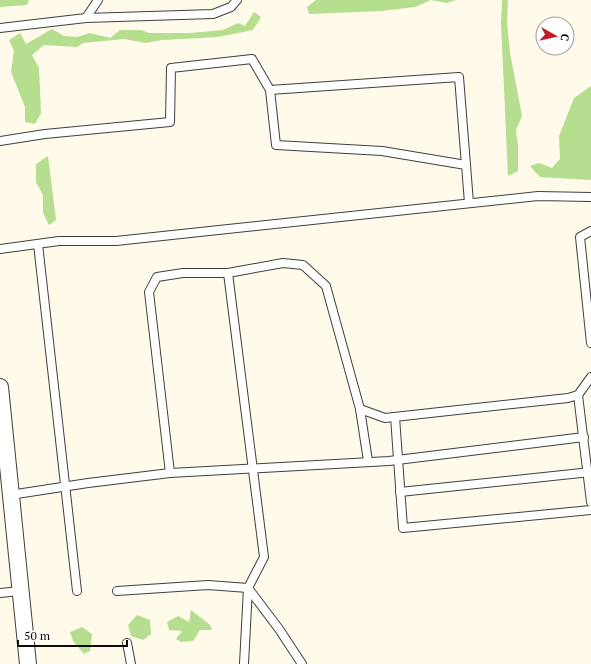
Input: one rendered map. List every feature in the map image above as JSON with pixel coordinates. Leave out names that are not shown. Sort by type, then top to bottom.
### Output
[{"type":"street","points":[[0,387],[28,664]]},
{"type":"lane","points":[[86,18],[98,0]]},
{"type":"lane","points":[[0,28],[86,18],[213,14],[231,7],[236,0]]},
{"type":"lane","points":[[0,141],[45,134],[170,122],[171,68],[252,59],[270,90],[276,145],[382,150],[466,165]]},
{"type":"lane","points":[[270,90],[459,77],[469,203]]},
{"type":"lane","points":[[0,249],[84,240],[116,241],[538,196],[591,197]]},
{"type":"lane","points":[[591,231],[580,237],[591,344]]},
{"type":"lane","points":[[38,244],[77,591]]},
{"type":"lane","points":[[170,474],[149,292],[157,277],[183,273],[228,273],[283,263],[303,265],[326,286],[360,409],[368,461]]},
{"type":"lane","points":[[228,273],[264,557],[248,588],[241,664]]},
{"type":"lane","points":[[360,409],[385,418],[568,398],[578,394],[591,377]]},
{"type":"lane","points":[[578,394],[589,472],[591,502]]},
{"type":"lane","points":[[395,417],[403,528],[591,510]]},
{"type":"lane","points":[[10,495],[65,486],[170,474],[398,460],[584,438]]},
{"type":"lane","points":[[400,492],[589,472]]},
{"type":"lane","points":[[117,591],[208,585],[248,588],[279,629],[302,664]]},
{"type":"lane","points":[[0,594],[20,591]]},
{"type":"lane","points":[[127,643],[131,664]]},
{"type":"green space","points":[[0,0],[29,0],[27,5],[0,7]]},
{"type":"green space","points":[[316,0],[431,0],[415,7],[381,11],[309,14],[307,7]]},
{"type":"green space","points":[[431,0],[456,0],[447,3]]},
{"type":"green space","points":[[502,0],[508,0],[507,22],[510,53],[522,116],[516,130],[518,146],[518,171],[508,176],[501,23]]},
{"type":"green space","points":[[254,12],[261,17],[253,30],[218,37],[162,40],[146,43],[124,39],[83,43],[77,47],[44,45],[32,55],[39,68],[41,113],[35,124],[25,122],[25,107],[11,72],[14,51],[9,40],[20,33],[26,44],[52,29],[64,36],[77,37],[90,33],[110,38],[120,30],[141,30],[149,33],[190,33],[223,30],[238,23],[245,26]]},
{"type":"green space","points":[[591,86],[591,180],[540,177],[530,166],[539,163],[552,168],[560,159],[559,136],[574,98]]},
{"type":"green space","points":[[48,156],[56,220],[49,225],[43,213],[43,195],[36,182],[36,164]]},
{"type":"green space","points":[[191,610],[210,625],[212,630],[200,630],[193,641],[181,642],[176,639],[182,631],[169,630],[167,622],[178,616],[189,622]]},
{"type":"green space","points":[[137,615],[150,620],[151,634],[143,640],[131,636],[128,625]]},
{"type":"green space","points":[[82,627],[92,634],[90,651],[84,654],[73,641],[70,632]]}]
